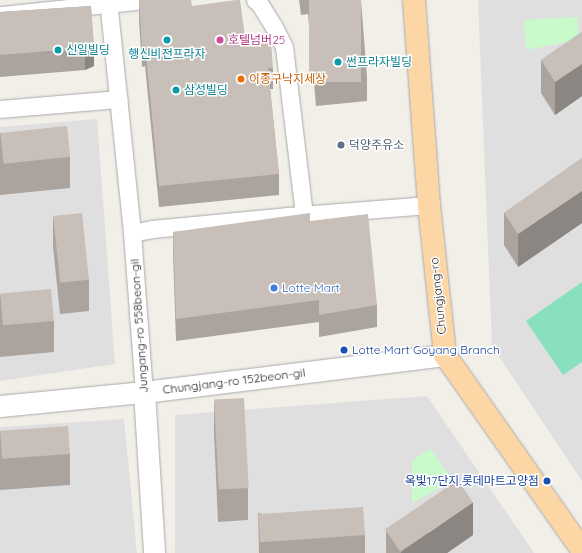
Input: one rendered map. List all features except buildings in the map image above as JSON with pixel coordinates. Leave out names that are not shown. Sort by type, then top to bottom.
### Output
[{"type":"main road","name":"Chungjang-ro","points":[[414,0],[429,205],[445,355],[582,550]]},
{"type":"street","points":[[0,15],[108,1],[146,0]]},
{"type":"street","points":[[255,0],[259,3],[274,27],[284,47],[304,215]]},
{"type":"street","name":"Jungang-ro 558beon-gil","points":[[108,1],[132,233],[154,553]]},
{"type":"street","points":[[0,109],[119,99]]},
{"type":"street","points":[[132,233],[152,229],[429,205]]},
{"type":"street","name":"Chungjang-ro 152beon-gil","points":[[0,406],[144,392],[445,355]]},
{"type":"shaded area","points":[[478,0],[582,0],[582,481],[492,346]]},
{"type":"shaded area","points":[[97,119],[115,364],[0,381],[0,127]]},
{"type":"shaded area","points":[[427,396],[534,553],[175,553],[175,415]]},
{"type":"shaded area","points":[[124,419],[137,553],[0,553],[0,427]]},
{"type":"green space","points":[[578,17],[578,40],[526,50],[524,20]]},
{"type":"green space","points":[[582,282],[582,362],[563,375],[526,321]]},
{"type":"green space","points":[[430,449],[453,480],[412,503],[412,461]]},
{"type":"place","name":"행신비전프라자","points":[[167,40]]},
{"type":"place","name":"호텔넘버25","points":[[220,40]]},
{"type":"place","name":"신일빌딩","points":[[58,50]]},
{"type":"place","name":"썬프라자빌딩","points":[[338,62]]},
{"type":"place","name":"이종구낙지세상","points":[[241,79]]},
{"type":"place","name":"삼성빌딩","points":[[176,90]]},
{"type":"place","name":"덕양주유소","points":[[341,145]]},
{"type":"place","name":"Lotte Mart","points":[[274,288]]},
{"type":"place","name":"Lotte Mart Goyang Branch","points":[[344,350]]},
{"type":"place","name":"옥빛17단지.롯데마트고양점","points":[[547,481]]}]
